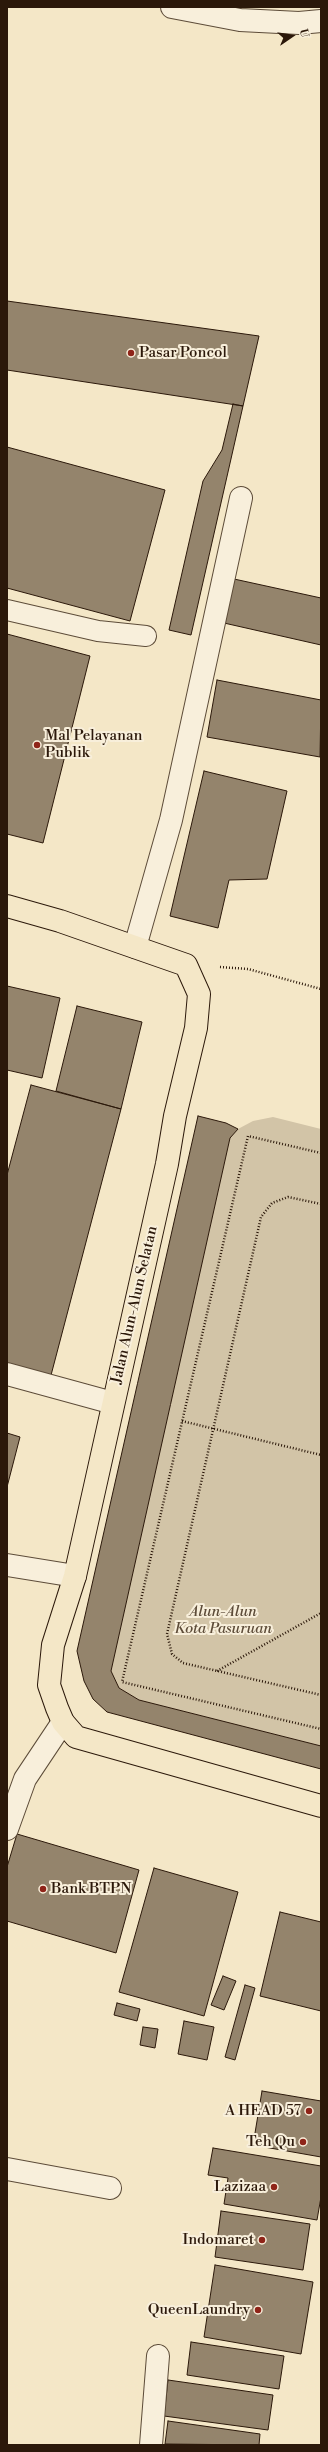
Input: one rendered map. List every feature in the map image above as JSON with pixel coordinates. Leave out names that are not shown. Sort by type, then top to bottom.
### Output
[{"type":"main road","points":[[7,906],[186,965]]},
{"type":"main road","name":"Jalan Alun-Alun Selatan","points":[[63,1722],[50,1685],[53,1645],[75,1576],[196,1028],[199,994],[186,965]]},
{"type":"main road","points":[[63,1722],[76,1737],[321,1806]]},
{"type":"street","points":[[172,7],[240,20],[299,23],[321,21]]},
{"type":"street","points":[[135,947],[170,820],[241,498]]},
{"type":"street","points":[[7,1374],[113,1403]]},
{"type":"street","points":[[7,1565],[75,1576]]},
{"type":"street","points":[[7,1829],[25,1778],[63,1722]]},
{"type":"street","points":[[7,2169],[110,2188]]},
{"type":"street","points":[[152,2445],[158,2356]]},
{"type":"lane","points":[[7,610],[98,631],[146,636]]},
{"type":"path","points":[[186,965],[248,969],[321,989]]},
{"type":"path","points":[[321,1153],[248,1136],[122,1682],[321,1729]]},
{"type":"path","points":[[321,1204],[288,1197],[272,1203],[261,1217],[167,1634],[172,1654],[183,1663],[321,1695]]},
{"type":"path","points":[[182,1421],[321,1454]]},
{"type":"path","points":[[217,1671],[321,1613]]},
{"type":"green space","name":"Alun-Alun Kota Pasuruan","points":[[273,1117],[321,1129],[321,1746],[139,1700],[119,1688],[111,1671],[230,1138],[238,1129],[253,1121]]},
{"type":"building","name":"Pasar Poncol","points":[[7,301],[259,336],[243,406],[7,370]]},
{"type":"building","name":"Pasar Poncol","points":[[233,404],[243,406],[191,635],[169,630],[203,481],[222,450]]},
{"type":"building","points":[[7,447],[165,490],[130,621],[7,588]]},
{"type":"building","points":[[234,579],[321,598],[321,645],[224,623]]},
{"type":"building","name":"Mal Pelayanan Publik","points":[[7,634],[90,656],[43,843],[7,834]]},
{"type":"building","points":[[217,680],[321,700],[320,757],[207,737]]},
{"type":"building","points":[[204,771],[287,791],[267,879],[229,880],[218,928],[170,916]]},
{"type":"building","points":[[7,986],[60,998],[42,1078],[7,1070]]},
{"type":"building","points":[[77,1006],[142,1022],[121,1109],[56,1091]]},
{"type":"building","points":[[31,1085],[121,1109],[50,1379],[7,1368],[7,1175]]},
{"type":"building","points":[[198,1116],[226,1123],[238,1129],[230,1138],[111,1671],[119,1688],[139,1700],[321,1746],[321,1769],[107,1712],[93,1699],[84,1681],[77,1651]]},
{"type":"building","points":[[7,1433],[20,1437],[7,1487]]},
{"type":"building","points":[[17,1834],[139,1870],[116,1953],[7,1921],[7,1867]]},
{"type":"building","points":[[154,1868],[238,1892],[204,2016],[119,1992]]},
{"type":"building","points":[[280,1912],[321,1922],[321,2011],[260,1996]]},
{"type":"building","points":[[223,1976],[236,1981],[224,2010],[211,2005]]},
{"type":"building","points":[[245,1985],[255,1988],[235,2060],[225,2057]]},
{"type":"building","points":[[117,2003],[140,2009],[137,2021],[114,2015]]},
{"type":"building","points":[[184,2021],[214,2027],[207,2060],[178,2054]]},
{"type":"building","points":[[143,2027],[158,2029],[155,2048],[140,2045]]},
{"type":"building","points":[[262,2091],[321,2101],[321,2157],[253,2145]]},
{"type":"building","name":"Lazizaa","points":[[213,2148],[321,2166],[321,2197],[317,2220],[224,2204],[228,2178],[208,2175]]},
{"type":"building","name":"Indomaret","points":[[221,2211],[310,2224],[303,2270],[215,2257]]},
{"type":"building","name":"QueenLaundry","points":[[215,2265],[313,2282],[301,2354],[204,2337]]},
{"type":"building","points":[[191,2342],[284,2356],[279,2389],[187,2375]]},
{"type":"building","points":[[168,2380],[273,2395],[268,2430],[164,2416]]},
{"type":"building","points":[[168,2421],[260,2434],[259,2445],[165,2444]]},
{"type":"place","name":"Pasar Poncol","points":[[131,353]]},
{"type":"place","name":"Mal Pelayanan Publik","points":[[37,745]]},
{"type":"place","name":"Bank BTPN","points":[[43,1889]]},
{"type":"place","name":"A HEAD 57","points":[[309,2111]]},
{"type":"place","name":"Teh Qu","points":[[303,2142]]},
{"type":"place","name":"Lazizaa","points":[[274,2187]]},
{"type":"place","name":"Indomaret","points":[[262,2240]]},
{"type":"place","name":"QueenLaundry","points":[[258,2310]]}]
